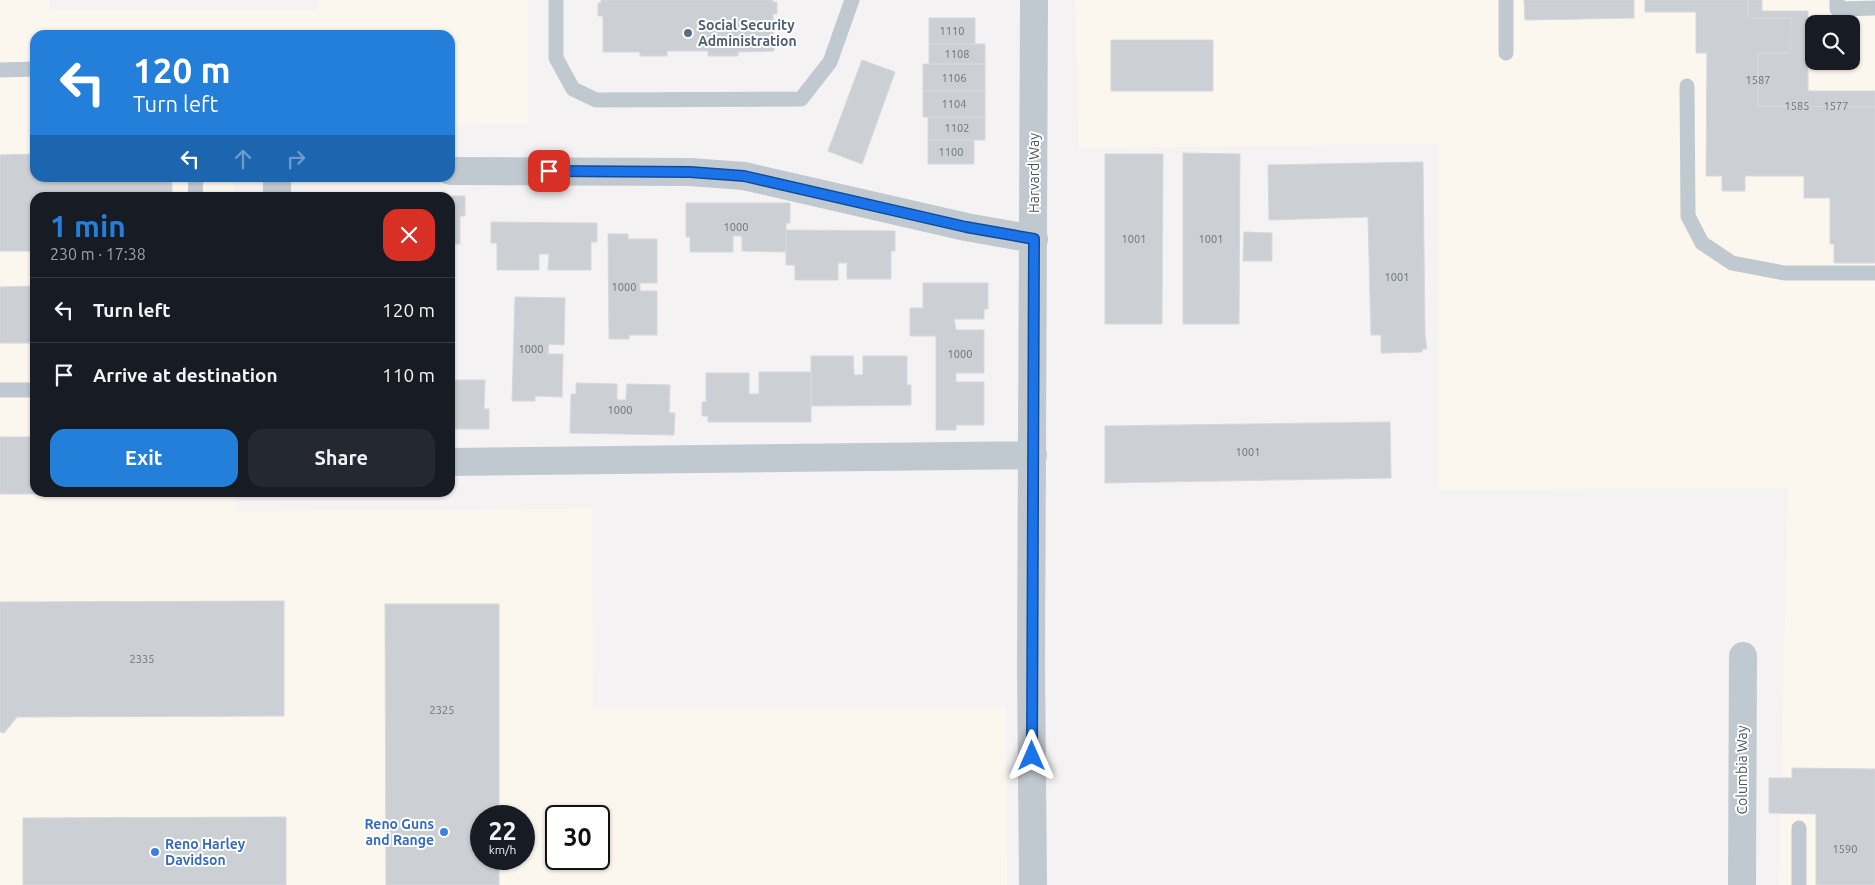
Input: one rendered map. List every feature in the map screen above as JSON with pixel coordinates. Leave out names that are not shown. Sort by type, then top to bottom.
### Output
[{"type":"street","name":"Harvard Way","points":[[1033,885],[1031,664],[1034,0]]},
{"type":"street","points":[[455,171],[690,172],[744,176],[966,227],[1034,239]]},
{"type":"street","points":[[455,462],[1033,455]]},
{"type":"street","name":"Columbia Way","points":[[1742,885],[1743,656]]},
{"type":"lane","points":[[556,0],[556,58],[573,89],[596,100],[801,99],[830,62],[852,0]]},
{"type":"lane","points":[[1506,0],[1506,53]]},
{"type":"lane","points":[[1836,0],[1837,8],[1875,8]]},
{"type":"lane","points":[[0,70],[30,69]]},
{"type":"lane","points":[[1687,86],[1688,216],[1702,242],[1732,263],[1784,273],[1875,273]]},
{"type":"lane","points":[[0,390],[30,390]]},
{"type":"lane","points":[[1799,828],[1799,885]]},
{"type":"shaded area","points":[[0,0],[49,0],[50,10],[317,10],[318,0],[528,0],[528,124],[455,125],[455,30],[30,30],[30,182],[234,182],[234,192],[30,192],[30,497],[235,497],[236,511],[592,509],[593,707],[1006,707],[1007,885],[0,885]]},
{"type":"shaded area","points":[[1075,0],[1875,0],[1875,885],[1779,885],[1788,488],[1437,490],[1437,144],[1079,148]]},
{"type":"building","name":"Social Security Administration","points":[[601,0],[773,0],[773,2],[777,2],[777,14],[773,14],[774,51],[738,52],[738,56],[708,56],[708,51],[667,51],[667,56],[640,56],[640,52],[603,52],[603,16],[598,16],[598,3],[601,3]]},
{"type":"building","points":[[1524,0],[1634,0],[1634,18],[1525,20]]},
{"type":"building","points":[[1645,0],[1748,0],[1748,18],[1791,18],[1790,53],[1758,53],[1758,106],[1875,107],[1875,263],[1834,263],[1834,244],[1830,244],[1830,198],[1804,198],[1804,176],[1745,176],[1745,191],[1722,191],[1722,176],[1706,176],[1707,53],[1696,53],[1696,12],[1645,12]]},
{"type":"building","points":[[1748,0],[1762,0],[1762,11],[1808,11],[1808,15],[1805,15],[1805,70],[1808,70],[1808,91],[1875,91],[1875,107],[1758,106],[1758,53],[1790,53],[1791,18],[1748,18]]},
{"type":"building","points":[[929,18],[975,18],[975,44],[929,44]]},
{"type":"building","points":[[1111,40],[1213,40],[1213,91],[1111,91]]},
{"type":"building","points":[[929,44],[985,44],[985,64],[929,64]]},
{"type":"building","points":[[862,60],[895,72],[862,164],[828,151]]},
{"type":"building","points":[[923,64],[985,64],[985,91],[923,91]]},
{"type":"building","points":[[923,91],[985,91],[985,117],[923,117]]},
{"type":"building","points":[[928,117],[985,117],[985,140],[928,140]]},
{"type":"building","points":[[928,140],[974,140],[974,164],[928,164]]},
{"type":"building","points":[[1183,153],[1240,154],[1239,324],[1183,324]]},
{"type":"building","points":[[30,154],[30,182],[172,182],[172,192],[30,192],[30,251],[0,251],[0,155]]},
{"type":"building","points":[[1105,154],[1163,154],[1162,324],[1105,324]]},
{"type":"building","points":[[1423,162],[1425,335],[1427,349],[1422,349],[1422,352],[1381,353],[1381,335],[1371,335],[1368,217],[1269,220],[1268,165]]},
{"type":"building","points":[[455,196],[465,196],[465,216],[460,216],[460,244],[455,244]]},
{"type":"building","points":[[686,203],[790,203],[790,223],[786,223],[786,252],[742,251],[742,236],[733,236],[733,252],[690,252],[690,237],[686,237]]},
{"type":"building","points":[[491,222],[597,223],[597,242],[591,242],[591,270],[548,270],[549,254],[539,254],[539,270],[497,270],[497,243],[491,243]]},
{"type":"building","points":[[786,230],[895,231],[895,251],[891,251],[891,279],[847,279],[847,263],[838,263],[838,280],[795,280],[795,265],[786,265]]},
{"type":"building","points":[[1244,232],[1272,233],[1272,261],[1243,261]]},
{"type":"building","points":[[608,234],[628,234],[628,239],[657,239],[657,283],[640,283],[640,291],[657,291],[657,335],[629,335],[629,339],[609,339]]},
{"type":"building","points":[[923,283],[988,283],[988,309],[984,309],[984,319],[954,319],[956,330],[984,330],[984,373],[956,373],[956,382],[984,382],[984,425],[956,425],[956,430],[936,430],[936,336],[910,336],[910,308],[923,308]]},
{"type":"building","points":[[30,286],[30,343],[0,343],[0,287]]},
{"type":"building","points":[[515,297],[565,298],[564,345],[549,344],[548,354],[563,354],[562,397],[535,396],[535,401],[512,401]]},
{"type":"building","points":[[811,356],[853,356],[854,375],[863,375],[863,356],[907,356],[907,385],[911,385],[911,405],[811,406]]},
{"type":"building","points":[[759,372],[811,372],[811,422],[708,422],[708,416],[702,416],[702,402],[706,402],[706,373],[749,373],[749,394],[759,394]]},
{"type":"building","points":[[455,380],[485,380],[484,409],[489,409],[489,429],[455,429]]},
{"type":"building","points":[[576,383],[617,384],[617,400],[626,400],[627,384],[670,385],[669,413],[675,413],[674,435],[570,433],[571,394],[576,394]]},
{"type":"building","points":[[1390,422],[1391,478],[1105,483],[1105,426]]},
{"type":"building","points":[[0,437],[30,437],[30,494],[0,494]]},
{"type":"building","points":[[284,601],[284,716],[17,717],[4,733],[0,732],[0,602]]},
{"type":"building","points":[[385,604],[499,604],[499,805],[470,805],[470,870],[499,870],[499,885],[386,885]]},
{"type":"building","points":[[1792,768],[1875,769],[1875,885],[1816,885],[1816,814],[1769,813],[1769,778],[1792,778]]},
{"type":"building","name":"Reno Harley Davidson","points":[[286,817],[286,885],[23,885],[23,818]]},
{"type":"place","name":"Social Security Administration","points":[[688,33]]},
{"type":"place","name":"Reno Guns and Range","points":[[444,832]]},
{"type":"place","name":"Reno Harley Davidson","points":[[155,852]]},
{"type":"route","points":[[549,171],[690,172],[744,176],[966,227],[1034,239],[1032,756]]}]
